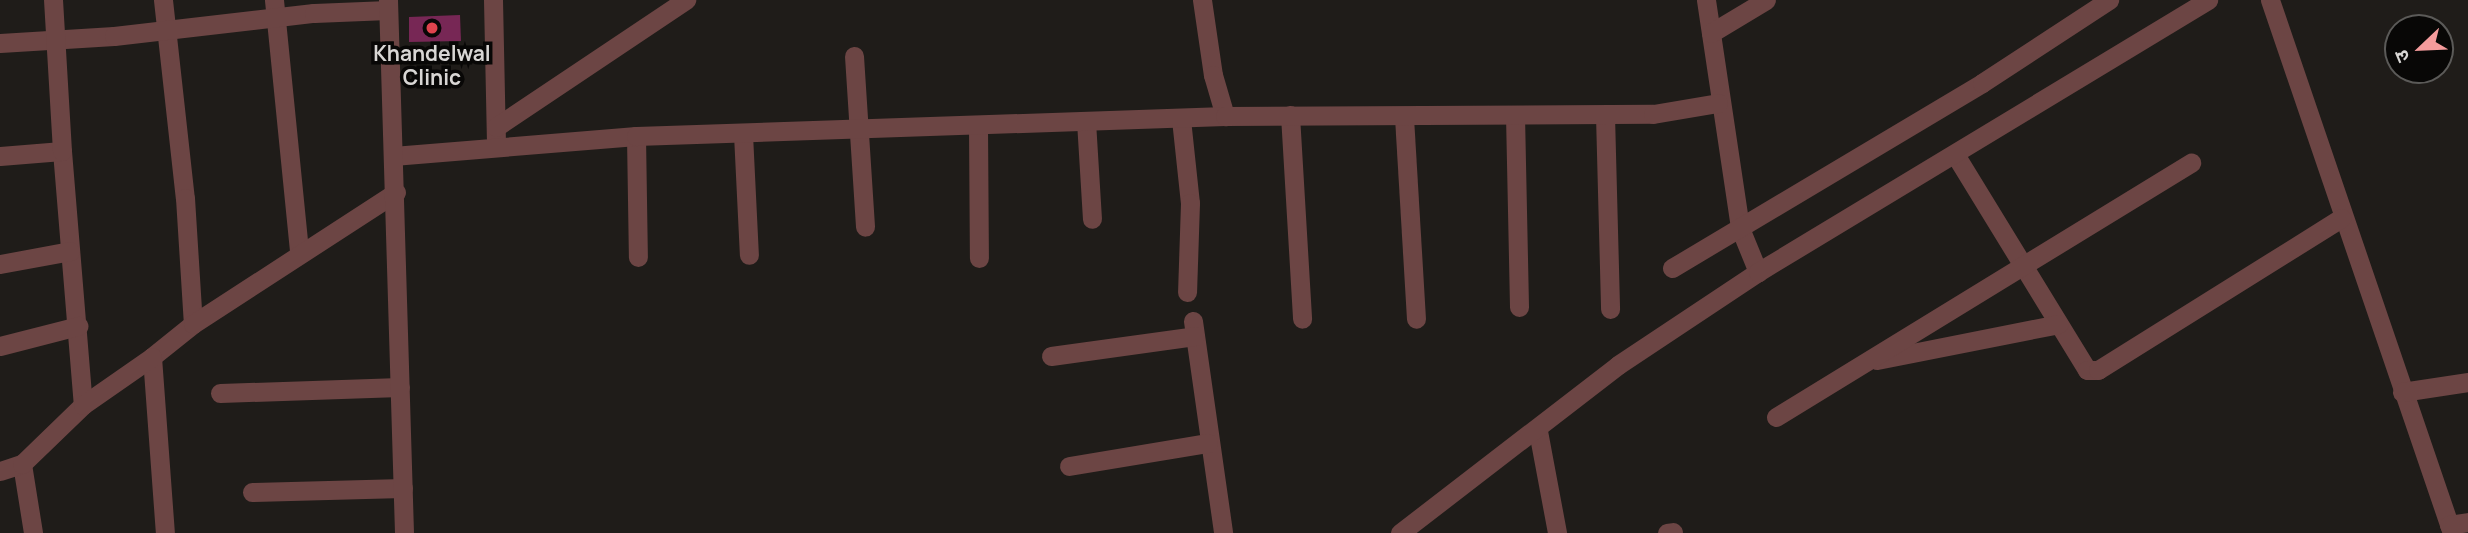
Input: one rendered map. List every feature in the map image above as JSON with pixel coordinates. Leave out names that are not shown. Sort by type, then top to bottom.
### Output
[{"type":"street","points":[[53,0],[62,151],[83,405]]},
{"type":"street","points":[[163,0],[186,198],[193,324]]},
{"type":"street","points":[[493,0],[496,136]]},
{"type":"street","points":[[496,136],[686,0]]},
{"type":"street","points":[[1202,0],[1213,75],[1225,116]]},
{"type":"street","points":[[1706,0],[1718,103],[1740,228],[1758,272]]},
{"type":"street","points":[[1711,33],[1766,0]]},
{"type":"street","points":[[1672,268],[1982,83],[2109,0]]},
{"type":"street","points":[[1400,533],[1538,431],[1618,365],[1758,272],[1956,156],[2208,0]]},
{"type":"street","points":[[2270,0],[2341,218],[2402,392],[2456,527]]},
{"type":"street","points":[[0,43],[166,30],[274,8],[388,5],[396,192],[404,533]]},
{"type":"street","points":[[274,8],[299,252]]},
{"type":"street","points":[[854,56],[865,228]]},
{"type":"street","points":[[393,156],[496,136],[743,134],[1225,116],[1653,114],[1718,103]]},
{"type":"street","points":[[1290,115],[1302,318]]},
{"type":"street","points":[[1515,115],[1519,307]]},
{"type":"street","points":[[1605,115],[1610,309]]},
{"type":"street","points":[[1404,117],[1416,319]]},
{"type":"street","points":[[1181,119],[1190,203],[1187,292]]},
{"type":"street","points":[[1086,121],[1091,219]]},
{"type":"street","points":[[978,127],[979,258]]},
{"type":"street","points":[[743,134],[749,255]]},
{"type":"street","points":[[636,136],[638,257]]},
{"type":"street","points":[[0,156],[62,151]]},
{"type":"street","points":[[1956,156],[2087,370],[2098,370],[2341,218]]},
{"type":"street","points":[[1776,417],[2191,163]]},
{"type":"street","points":[[0,471],[22,464],[83,405],[152,357],[193,324],[299,252],[396,192]]},
{"type":"street","points":[[0,264],[70,251]]},
{"type":"street","points":[[1865,362],[2059,324]]},
{"type":"street","points":[[0,346],[78,326]]},
{"type":"street","points":[[1051,356],[1194,329],[1208,443],[1223,533]]},
{"type":"street","points":[[152,357],[164,533]]},
{"type":"street","points":[[2402,392],[2468,382]]},
{"type":"street","points":[[220,393],[400,387]]},
{"type":"street","points":[[1538,431],[1557,533]]},
{"type":"street","points":[[1069,466],[1208,443]]},
{"type":"street","points":[[22,464],[33,533]]},
{"type":"street","points":[[251,492],[403,488]]},
{"type":"building","points":[[460,15],[461,41],[409,42],[409,17]]},
{"type":"place","name":"Khandelwal Clinic","points":[[432,28]]}]
